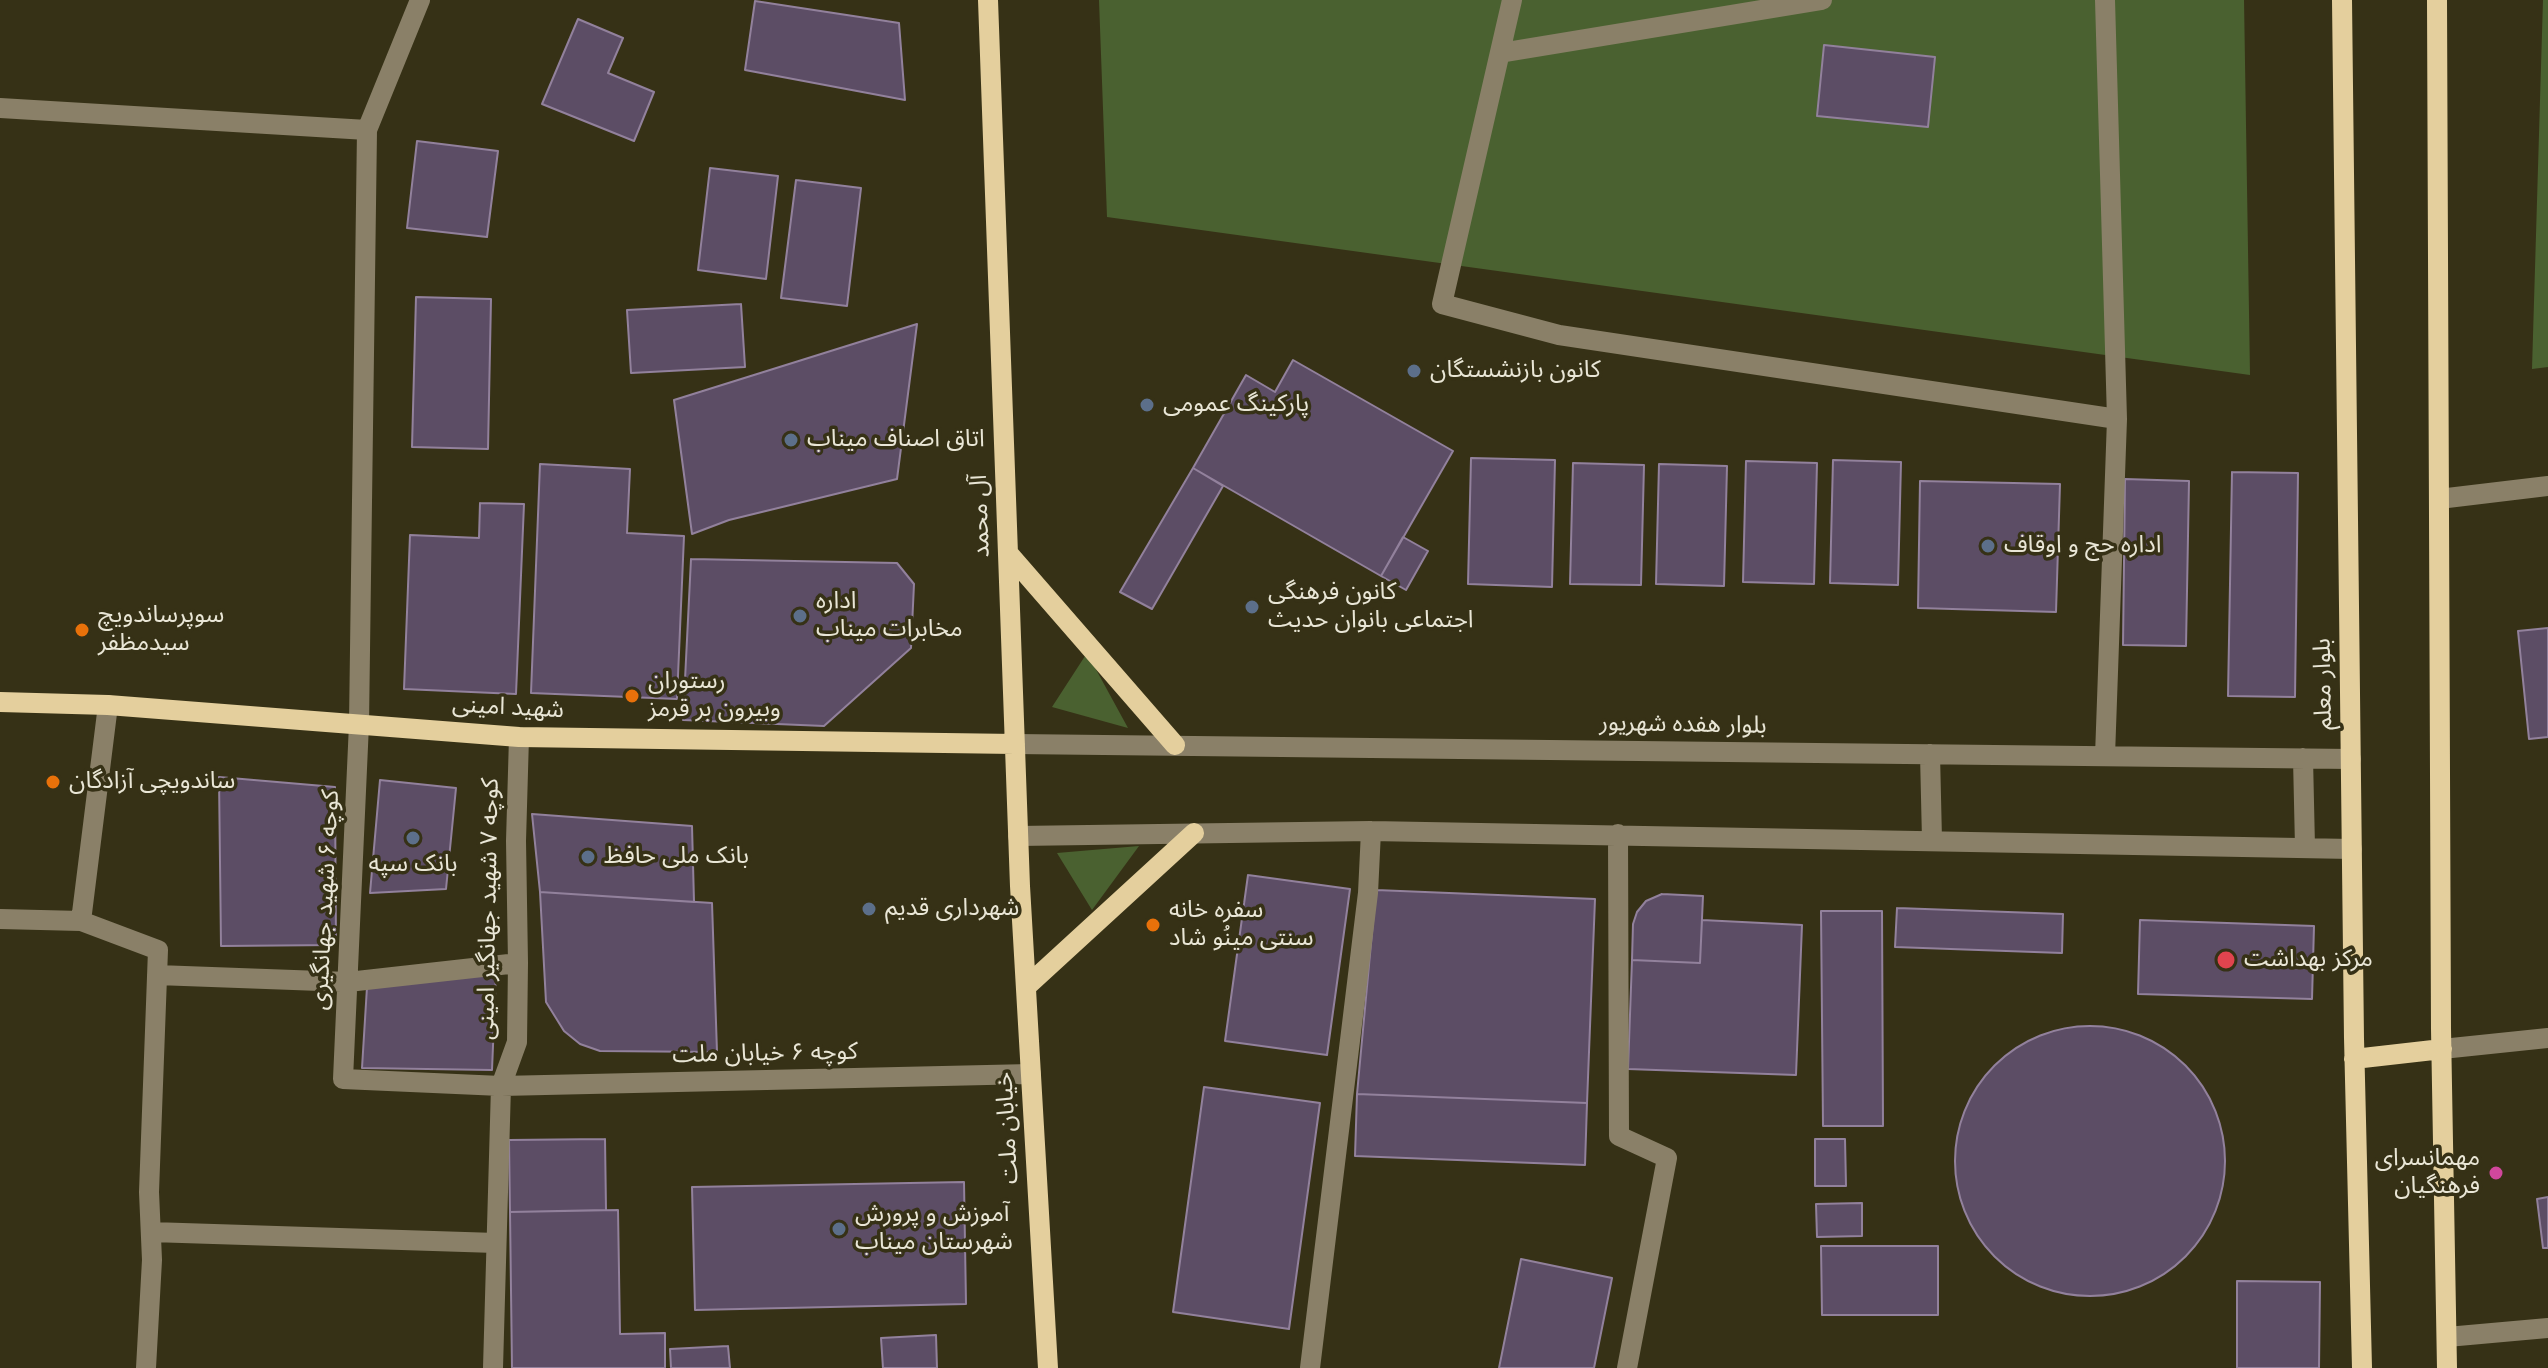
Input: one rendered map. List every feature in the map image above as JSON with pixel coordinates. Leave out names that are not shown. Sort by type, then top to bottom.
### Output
[{"type":"main road","name":"آل محمد","points":[[988,0],[1020,886]]},
{"type":"main road","name":"بلوار معلم","points":[[2342,0],[2354,1059],[2362,1368]]},
{"type":"main road","points":[[2437,0],[2442,1049],[2447,1368]]},
{"type":"main road","points":[[1008,553],[1175,745]]},
{"type":"main road","name":"شهید امینی","points":[[0,702],[108,705],[519,737],[1015,744]]},
{"type":"main road","points":[[1026,987],[1194,833]]},
{"type":"main road","name":"خیابان ملت","points":[[1020,886],[1048,1368]]},
{"type":"main road","points":[[2354,1059],[2442,1049]]},
{"type":"street","points":[[0,108],[367,130],[420,0]]},
{"type":"street","points":[[1512,0],[1442,304],[1559,335],[2117,419]]},
{"type":"street","points":[[1500,53],[1822,0]]},
{"type":"street","points":[[2105,0],[2117,419],[2105,756]]},
{"type":"street","name":"کوچه ۶ شهید جهانگیری","points":[[343,1079],[359,724],[367,130]]},
{"type":"street","points":[[2439,499],[2548,486]]},
{"type":"street","points":[[81,921],[108,705]]},
{"type":"street","name":"کوچه ۷ شهید جهانگیر امینی","points":[[493,1368],[501,1086],[517,1042],[519,737]]},
{"type":"street","name":"بلوار هفده شهریور","points":[[1015,744],[2351,759]]},
{"type":"street","points":[[1930,754],[1932,840]]},
{"type":"street","points":[[2303,758],[2305,847]]},
{"type":"street","points":[[1018,836],[1371,831],[2352,849]]},
{"type":"street","points":[[1310,1368],[1368,893],[1371,831]]},
{"type":"street","points":[[1618,834],[1619,1136],[1667,1158],[1627,1368]]},
{"type":"street","points":[[0,919],[81,921],[158,950],[149,1192],[152,1260],[146,1368]]},
{"type":"street","points":[[157,975],[348,982],[518,963]]},
{"type":"street","points":[[2442,1049],[2548,1038]]},
{"type":"street","name":"کوچه ۶ خیابان ملت","points":[[343,1079],[501,1086],[1031,1074]]},
{"type":"street","points":[[151,1232],[496,1243]]},
{"type":"street","points":[[2447,1337],[2548,1328]]},
{"type":"green space","points":[[1099,0],[2244,0],[2250,375],[1107,217]]},
{"type":"green space","points":[[2543,0],[2548,0],[2548,367],[2532,369]]},
{"type":"green space","points":[[1087,653],[1128,728],[1052,707]]},
{"type":"green space","points":[[1139,846],[1092,910],[1057,853]]},
{"type":"building","points":[[755,1],[899,23],[905,100],[745,70]]},
{"type":"building","points":[[578,19],[623,38],[608,73],[654,92],[634,141],[542,104]]},
{"type":"building","points":[[1824,45],[1935,57],[1928,127],[1817,116]]},
{"type":"building","points":[[417,141],[498,151],[487,237],[407,228]]},
{"type":"building","points":[[710,168],[778,176],[766,279],[698,270]]},
{"type":"building","points":[[796,180],[861,188],[847,306],[781,298]]},
{"type":"building","points":[[416,297],[491,299],[488,449],[412,447]]},
{"type":"building","points":[[741,304],[745,367],[631,373],[627,310]]},
{"type":"building","name":"اتاق اصناف میناب","points":[[917,324],[897,479],[729,520],[692,534],[674,400]]},
{"type":"building","points":[[1293,360],[1453,451],[1381,576],[1193,468],[1246,375],[1275,392]]},
{"type":"building","points":[[1471,458],[1555,460],[1552,587],[1468,584]]},
{"type":"building","points":[[1833,460],[1901,462],[1898,585],[1830,583]]},
{"type":"building","points":[[1746,461],[1817,463],[1814,584],[1743,582]]},
{"type":"building","points":[[1573,463],[1644,465],[1641,585],[1570,584]]},
{"type":"building","points":[[540,464],[630,469],[627,533],[684,536],[677,699],[531,693]]},
{"type":"building","points":[[1659,464],[1727,466],[1724,586],[1656,584]]},
{"type":"building","points":[[1193,468],[1223,486],[1152,609],[1120,592]]},
{"type":"building","points":[[2232,472],[2298,473],[2295,697],[2228,696]]},
{"type":"building","points":[[2125,479],[2189,481],[2186,646],[2123,645]]},
{"type":"building","name":"اداره حج و اوقاف","points":[[1920,481],[2060,484],[2056,612],[1918,608]]},
{"type":"building","points":[[480,503],[524,504],[516,694],[404,689],[410,535],[479,538]]},
{"type":"building","points":[[1403,537],[1428,551],[1406,590],[1381,576]]},
{"type":"building","name":"اداره مخابرات میناب","points":[[691,559],[897,563],[914,584],[911,648],[824,726],[683,720]]},
{"type":"building","points":[[2548,628],[2548,737],[2529,739],[2518,631]]},
{"type":"building","points":[[219,777],[335,787],[336,945],[221,946]]},
{"type":"building","name":"بانک سپه","points":[[380,780],[456,788],[446,889],[370,893]]},
{"type":"building","points":[[532,814],[692,826],[694,902],[540,892]]},
{"type":"building","points":[[1248,875],[1350,889],[1327,1055],[1225,1041]]},
{"type":"building","points":[[1376,890],[1595,899],[1587,1103],[1357,1094]]},
{"type":"building","points":[[540,892],[712,903],[717,1052],[600,1051],[580,1044],[564,1031],[546,1002]]},
{"type":"building","points":[[1662,894],[1703,896],[1700,963],[1632,960],[1633,924],[1637,912],[1646,901]]},
{"type":"building","points":[[1897,908],[2063,914],[2062,953],[1895,947]]},
{"type":"building","points":[[1821,911],[1882,911],[1883,1126],[1823,1126]]},
{"type":"building","points":[[1702,920],[1802,925],[1796,1075],[1628,1069],[1632,960],[1700,963]]},
{"type":"building","name":"مرکز بهداشت","points":[[2140,920],[2314,926],[2312,999],[2138,994]]},
{"type":"building","points":[[496,973],[492,1070],[362,1068],[367,987]]},
{"type":"building","points":[[2090,1026],[2129,1032],[2153,1042],[2185,1066],[2209,1098],[2219,1122],[2225,1161],[2219,1200],[2209,1224],[2185,1256],[2153,1280],[2129,1290],[2090,1296],[2051,1290],[2027,1280],[1995,1256],[1971,1224],[1961,1200],[1955,1161],[1961,1122],[1971,1098],[1995,1066],[2027,1042],[2051,1032]]},
{"type":"building","points":[[1204,1087],[1320,1103],[1289,1329],[1173,1312]]},
{"type":"building","points":[[1357,1094],[1587,1103],[1585,1165],[1355,1156]]},
{"type":"building","points":[[605,1139],[606,1210],[510,1212],[509,1140]]},
{"type":"building","points":[[1815,1139],[1845,1139],[1846,1186],[1815,1186]]},
{"type":"building","points":[[964,1182],[966,1304],[695,1310],[692,1187]]},
{"type":"building","points":[[2548,1197],[2548,1248],[2543,1248],[2537,1199]]},
{"type":"building","points":[[1862,1203],[1862,1236],[1817,1237],[1816,1204]]},
{"type":"building","points":[[618,1210],[620,1334],[665,1333],[665,1368],[512,1368],[510,1212]]},
{"type":"building","points":[[1821,1246],[1938,1246],[1938,1315],[1822,1315]]},
{"type":"building","points":[[1521,1259],[1612,1278],[1594,1368],[1499,1368]]},
{"type":"building","points":[[2237,1281],[2320,1282],[2319,1368],[2237,1368]]},
{"type":"building","points":[[936,1335],[937,1368],[883,1368],[881,1338]]},
{"type":"building","points":[[728,1346],[730,1368],[671,1368],[670,1349]]},
{"type":"place","name":"کانون بازنشستگان","points":[[1414,371]]},
{"type":"place","name":"پارکینگ عمومی","points":[[1147,405]]},
{"type":"place","name":"اتاق اصناف میناب","points":[[791,440]]},
{"type":"place","name":"اداره حج و اوقاف","points":[[1988,546]]},
{"type":"place","name":"کانون فرهنگی اجتماعی بانوان حدیث","points":[[1252,607]]},
{"type":"place","name":"اداره مخابرات میناب","points":[[800,616]]},
{"type":"place","name":"سوپرساندویچ سیدمظفر","points":[[82,630]]},
{"type":"place","name":"رستوران وبیرون بر قرمز","points":[[632,696]]},
{"type":"place","name":"ساندویچی آزادگان","points":[[53,782]]},
{"type":"place","name":"بانک سپه","points":[[413,838]]},
{"type":"place","name":"بانک ملی حافظ","points":[[588,857]]},
{"type":"place","name":"شهرداری قدیم","points":[[869,909]]},
{"type":"place","name":"سفره خانه سنتی مینُو شاد","points":[[1153,925]]},
{"type":"place","name":"مرکز بهداشت","points":[[2226,960]]},
{"type":"place","name":"مهمانسرای فرهنگیان","points":[[2496,1173]]},
{"type":"place","name":"آموزش و پرورش شهرستان میناب","points":[[839,1229]]}]
